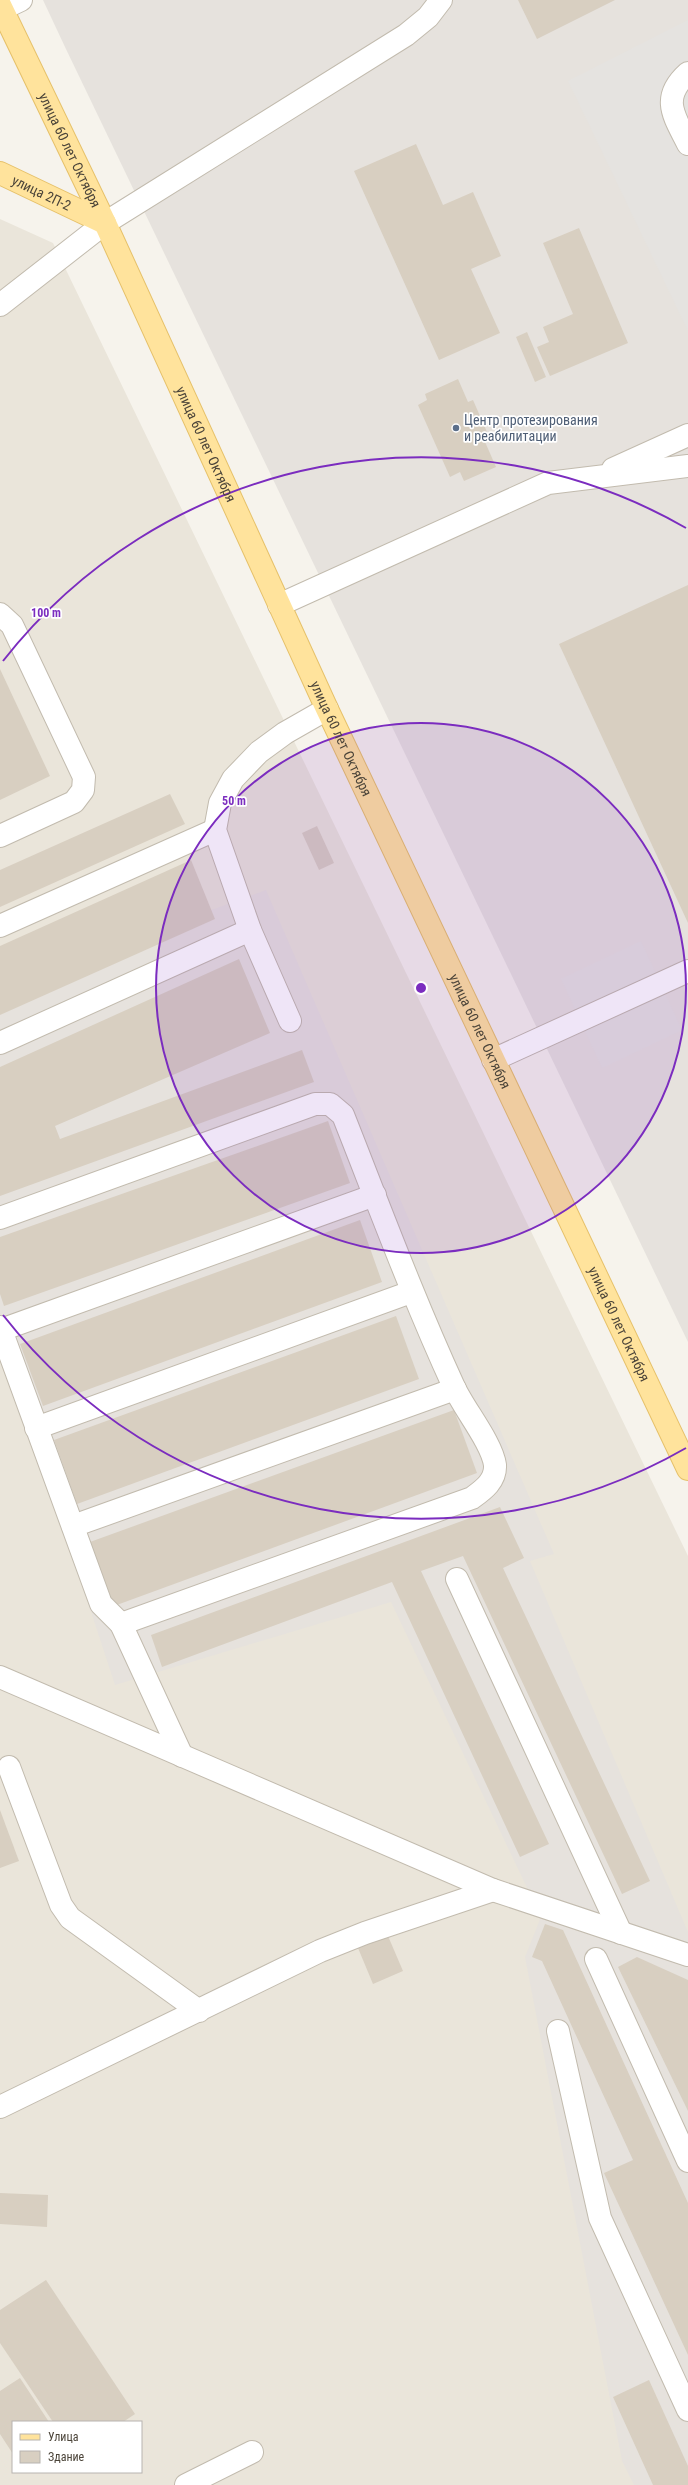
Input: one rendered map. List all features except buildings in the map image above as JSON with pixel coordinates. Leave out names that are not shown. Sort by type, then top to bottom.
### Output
[{"type":"main road","name":"улица 60 лет Октября","points":[[8,5],[105,223],[327,709],[688,1469]]},
{"type":"main road","name":"улица 2П-2","points":[[0,173],[105,223]]},
{"type":"lane","points":[[0,305],[105,223],[406,35],[428,17],[441,0]]},
{"type":"lane","points":[[688,73],[678,82],[671,96],[672,112],[688,144]]},
{"type":"lane","points":[[593,478],[688,435]]},
{"type":"lane","points":[[279,605],[548,483],[688,466]]},
{"type":"lane","points":[[0,614],[12,625],[84,777],[83,790],[74,802],[0,836]]},
{"type":"lane","points":[[290,1021],[250,930],[215,830],[220,803],[233,779],[259,752],[285,733],[327,709]]},
{"type":"lane","points":[[0,926],[215,830]]},
{"type":"lane","points":[[0,1043],[250,930]]},
{"type":"lane","points":[[493,1060],[688,971]]},
{"type":"lane","points":[[0,1218],[315,1104],[330,1104],[343,1115],[412,1292],[455,1389],[486,1444],[494,1465],[492,1479],[485,1489],[472,1498],[121,1624]]},
{"type":"lane","points":[[182,1756],[121,1624],[101,1604],[0,1329],[375,1195]]},
{"type":"lane","points":[[36,1428],[412,1292]]},
{"type":"lane","points":[[73,1526],[455,1389]]},
{"type":"lane","points":[[457,1579],[621,1933]]},
{"type":"lane","points":[[0,1676],[493,1890],[688,1955]]},
{"type":"lane","points":[[9,1767],[60,1905],[70,1918],[200,2011]]},
{"type":"lane","points":[[0,2106],[326,1949],[365,1933],[493,1890]]},
{"type":"lane","points":[[596,1959],[688,2161]]},
{"type":"lane","points":[[558,2031],[600,2218],[688,2410]]},
{"type":"lane","points":[[186,2485],[252,2452]]},
{"type":"shaded area","points":[[43,0],[688,0],[688,1342],[65,47]]},
{"type":"shaded area","points":[[688,20],[688,331],[568,81]]},
{"type":"shaded area","points":[[0,219],[53,243],[688,1556],[688,2485],[0,2485]]},
{"type":"shaded area","points":[[266,890],[554,1554],[530,1561],[688,1932],[688,2485],[634,2485],[622,2461],[525,1957],[541,1917],[391,1602],[115,1685],[0,1334],[0,987]]},
{"type":"shaded area","points":[[641,941],[682,1030],[602,1068],[561,979]]},
{"type":"place","name":"Центр протезирования и реабилитации","points":[[456,428]]}]
